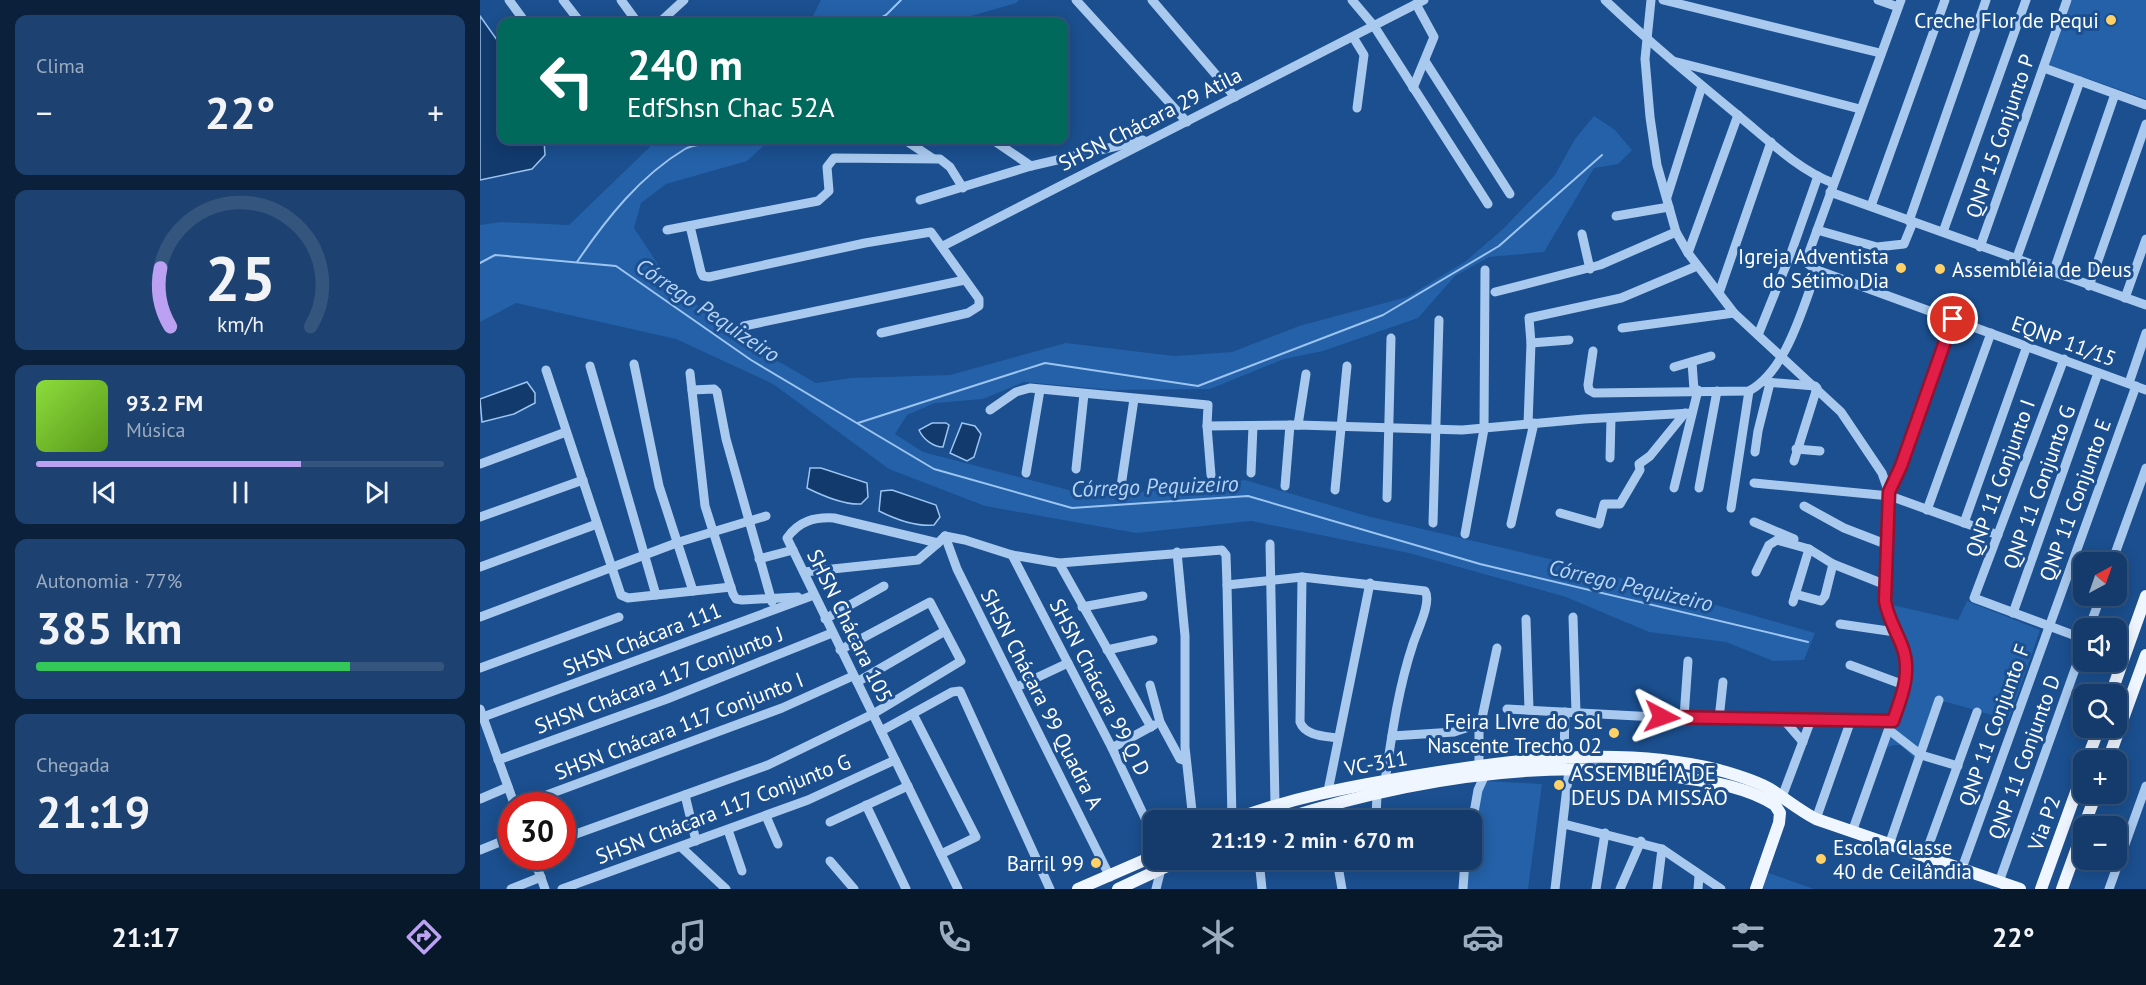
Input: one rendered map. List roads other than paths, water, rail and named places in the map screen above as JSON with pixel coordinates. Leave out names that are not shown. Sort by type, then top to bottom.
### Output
[{"type":"main road","points":[[2127,639],[2146,596]]},
{"type":"main road","points":[[2112,750],[2145,659]]},
{"type":"main road","name":"VC-311","points":[[1259,810],[1328,791],[1385,781],[1619,758],[1718,770],[1748,779],[1775,799]]},
{"type":"main road","points":[[1654,774],[1657,761]]},
{"type":"main road","points":[[1672,776],[1674,763]]},
{"type":"main road","points":[[1566,765],[1672,776],[1775,799],[1816,819],[1961,871],[2020,889]]},
{"type":"main road","points":[[1311,810],[1377,793],[1470,778],[1481,771]]},
{"type":"main road","points":[[1756,889],[1780,818],[1775,799]]},
{"type":"main road","name":"Via P2","points":[[2041,889],[2073,801]]},
{"type":"main road","name":"Via P2","points":[[2062,889],[2073,858]]},
{"type":"main road","points":[[1078,889],[1111,883],[1143,862]]},
{"type":"main road","points":[[1118,889],[1158,870]]},
{"type":"street","points":[[509,0],[522,18]]},
{"type":"street","points":[[563,0],[577,18]]},
{"type":"street","points":[[621,0],[634,18]]},
{"type":"street","points":[[1076,0],[1187,122]]},
{"type":"street","points":[[1152,0],[1235,98]]},
{"type":"street","points":[[1352,0],[1374,26],[1488,204]]},
{"type":"street","points":[[1605,0],[1702,86],[1831,188],[1871,206],[1980,247],[2146,305]]},
{"type":"street","points":[[1651,0],[1645,59],[1652,141],[1676,232],[1697,266],[1734,313],[1841,411],[1882,473],[1890,494]]},
{"type":"street","points":[[1663,0],[1880,53]]},
{"type":"street","points":[[1755,452],[1767,382],[1782,357],[1817,270],[1807,261],[1831,188],[1900,4],[1878,0]]},
{"type":"street","points":[[1871,206],[1945,0]]},
{"type":"street","points":[[1817,230],[1885,248],[1904,244],[1986,0]]},
{"type":"street","points":[[1943,232],[2026,0]]},
{"type":"street","name":"QNP 15 Conjunto P","points":[[1980,247],[2044,68],[2064,1]]},
{"type":"street","points":[[664,18],[678,2]]},
{"type":"street","points":[[1413,88],[1434,37],[1420,2]]},
{"type":"street","name":"SHSN Chácara 29 Atila","points":[[943,246],[1420,2]]},
{"type":"street","points":[[1353,37],[1364,55],[1357,108]]},
{"type":"street","points":[[1671,60],[1860,109]]},
{"type":"street","points":[[1425,61],[1510,194]]},
{"type":"street","points":[[2044,68],[2146,105]]},
{"type":"street","points":[[2016,260],[2080,81]]},
{"type":"street","points":[[1668,202],[1702,86]]},
{"type":"street","points":[[2053,273],[2115,94]]},
{"type":"street","points":[[1688,253],[1738,115]]},
{"type":"street","points":[[2089,286],[2146,124]]},
{"type":"street","points":[[920,200],[1031,166],[1154,138]]},
{"type":"street","points":[[1719,293],[1771,142]]},
{"type":"street","points":[[911,144],[932,158]]},
{"type":"street","points":[[999,144],[1031,166]]},
{"type":"street","points":[[667,230],[818,201],[828,191],[827,167],[834,158],[932,158],[946,162],[963,188]]},
{"type":"street","points":[[1758,334],[1791,253],[1818,176]]},
{"type":"street","points":[[1616,216],[1668,202]]},
{"type":"street","points":[[690,226],[699,268],[703,276],[708,277],[931,232],[979,299],[979,306],[974,311],[880,333]]},
{"type":"street","points":[[1495,292],[1590,268],[1676,232]]},
{"type":"street","points":[[1582,234],[1590,268]]},
{"type":"street","points":[[2125,298],[2146,239]]},
{"type":"street","points":[[1511,524],[1531,424],[1529,318],[1621,298],[1697,266]]},
{"type":"street","points":[[1464,534],[1484,429],[1485,270]]},
{"type":"street","name":"EQNP 11/15","points":[[1817,270],[2146,390]]},
{"type":"street","points":[[744,326],[965,280]]},
{"type":"street","points":[[1622,328],[1734,313]]},
{"type":"street","points":[[1852,832],[1891,726],[1904,686],[1907,668],[1905,655],[1886,608],[1890,494],[1953,319]]},
{"type":"street","points":[[1433,523],[1439,320]]},
{"type":"street","points":[[1927,510],[1991,333]]},
{"type":"street","name":"EQNP 11/15","points":[[2132,385],[2146,333]]},
{"type":"street","points":[[1388,498],[1391,338]]},
{"type":"street","points":[[1531,343],[1569,340]]},
{"type":"street","points":[[1964,523],[2027,346]]},
{"type":"street","points":[[1593,351],[1588,385],[1591,392],[1749,391],[1767,382],[1816,387]]},
{"type":"street","points":[[1674,367],[1711,356]]},
{"type":"street","name":"QNP 11 Conjunto I","points":[[2013,613],[1974,598],[2064,359]]},
{"type":"street","points":[[1674,488],[1688,414],[1696,390],[1692,362]]},
{"type":"street","points":[[634,364],[659,486],[693,591]]},
{"type":"street","points":[[590,366],[627,497],[647,556],[656,595]]},
{"type":"street","points":[[1335,490],[1347,366]]},
{"type":"street","points":[[546,370],[621,595],[628,598],[731,587]]},
{"type":"street","points":[[690,373],[705,506],[731,587],[738,599],[811,596]]},
{"type":"street","name":"QNP 11 Conjunto G","points":[[2013,613],[2098,373]]},
{"type":"street","points":[[1285,486],[1294,425],[1306,374]]},
{"type":"street","name":"QNP 11 Conjunto E","points":[[2049,626],[2132,385]]},
{"type":"street","points":[[1794,461],[1816,387]]},
{"type":"street","points":[[990,410],[1024,388],[1208,405],[1206,426],[1211,475]]},
{"type":"street","points":[[692,390],[714,389],[717,392],[726,439],[774,608]]},
{"type":"street","points":[[1026,473],[1040,390]]},
{"type":"street","points":[[1699,488],[1717,391]]},
{"type":"street","points":[[1731,508],[1749,391]]},
{"type":"street","points":[[1076,469],[1084,394]]},
{"type":"street","points":[[1120,493],[1134,399]]},
{"type":"street","points":[[1206,426],[1294,425],[1484,429],[1688,414]]},
{"type":"street","points":[[1560,513],[1599,524],[1604,504],[1620,504],[1640,470],[1639,464],[1650,456],[1688,414]]},
{"type":"street","points":[[1610,458],[1611,418]]},
{"type":"street","points":[[1251,473],[1253,426]]},
{"type":"street","points":[[480,464],[566,432]]},
{"type":"street","points":[[1796,450],[1820,451]]},
{"type":"street","points":[[2116,552],[2146,468]]},
{"type":"street","points":[[480,517],[583,480]]},
{"type":"street","points":[[1754,483],[1890,494],[1998,536]]},
{"type":"street","points":[[1804,506],[1844,528],[1888,545]]},
{"type":"street","points":[[480,616],[647,556],[679,542],[766,516]]},
{"type":"street","name":"SHSN Chácara 105","points":[[941,540],[834,518],[817,517],[804,522],[787,538],[804,572],[811,596],[873,714],[958,889]]},
{"type":"street","points":[[1754,522],[1794,539],[1804,548]]},
{"type":"street","points":[[480,567],[597,525]]},
{"type":"street","points":[[804,572],[918,561],[941,540],[965,540],[1012,555],[1059,564],[1221,550],[1226,555],[1232,810]]},
{"type":"street","name":"SHSN Chácara 99 Quadra A","points":[[941,540],[1017,687],[1111,883]]},
{"type":"street","points":[[1756,572],[1769,545],[1777,540],[1804,548],[1833,564],[1886,585]]},
{"type":"street","points":[[1270,544],[1275,804]]},
{"type":"street","points":[[1804,548],[1794,598],[1821,601],[1825,596],[1833,564]]},
{"type":"street","points":[[759,559],[793,550]]},
{"type":"street","points":[[1177,552],[1185,636],[1186,761],[1192,810]]},
{"type":"street","name":"SHSN Chácara 99 Q D","points":[[1012,555],[1112,748],[1143,814]]},
{"type":"street","points":[[1059,564],[1107,650],[1155,724],[1180,759],[1186,761]]},
{"type":"street","points":[[1302,577],[1300,722],[1303,729],[1308,732],[1337,738]]},
{"type":"street","points":[[1227,585],[1302,577],[1422,590],[1427,594],[1397,703],[1385,781]]},
{"type":"street","points":[[1328,791],[1370,583]]},
{"type":"street","points":[[825,619],[884,586]]},
{"type":"street","name":"SHSN Chácara 111","points":[[482,713],[811,596]]},
{"type":"street","points":[[1082,607],[1143,596]]},
{"type":"street","points":[[576,834],[768,765],[873,714],[961,661],[930,602],[840,650]]},
{"type":"street","points":[[2013,613],[2073,635]]},
{"type":"street","points":[[480,668],[619,617]]},
{"type":"street","points":[[1573,617],[1575,713]]},
{"type":"street","points":[[1526,619],[1529,710]]},
{"type":"street","points":[[1840,624],[1895,632]]},
{"type":"street","name":"QNP 11 Conjunto F","points":[[1961,871],[2049,626]]},
{"type":"street","name":"SHSN Chácara 117 Conjunto I","points":[[554,792],[855,679],[945,631]]},
{"type":"street","name":"SHSN Chácara 117 Conjunto J","points":[[498,760],[667,699],[832,633]]},
{"type":"street","points":[[1107,650],[1153,640]]},
{"type":"street","points":[[1474,810],[1481,771],[1479,732],[1497,648]]},
{"type":"street","points":[[1684,717],[1688,661]]},
{"type":"street","points":[[1017,687],[1068,663]]},
{"type":"street","points":[[1850,665],[1904,686]]},
{"type":"street","name":"QNP 11 Conjunto D","points":[[1998,882],[2074,672]]},
{"type":"street","points":[[1719,719],[1723,682]]},
{"type":"street","points":[[1150,685],[1155,724]]},
{"type":"street","name":"SHSN Chácara 105","points":[[881,731],[952,692],[960,691],[1050,889]]},
{"type":"street","points":[[1889,845],[1939,700]]},
{"type":"street","points":[[1507,709],[1719,719],[1851,720],[1891,726],[1921,755],[1958,766]]},
{"type":"street","points":[[1555,889],[1564,824],[1565,712]]},
{"type":"street","points":[[1924,858],[1977,712]]},
{"type":"street","points":[[482,713],[510,792]]},
{"type":"street","points":[[913,714],[976,837],[941,854]]},
{"type":"street","points":[[1784,720],[1803,742]]},
{"type":"street","points":[[1775,799],[1803,742],[1811,720]]},
{"type":"street","points":[[1816,819],[1851,720]]},
{"type":"street","points":[[1112,748],[1155,724]]},
{"type":"street","points":[[1392,736],[1457,732],[1469,727]]},
{"type":"street","name":"SHSN Chácara 117 Conjunto G","points":[[562,889],[766,816],[842,786],[895,760]]},
{"type":"street","points":[[1470,778],[1478,790]]},
{"type":"street","points":[[830,822],[908,786]]},
{"type":"street","points":[[2109,889],[2146,786]]},
{"type":"street","points":[[480,799],[508,787]]},
{"type":"street","points":[[1376,810],[1377,793]]},
{"type":"street","points":[[685,795],[696,841]]},
{"type":"street","points":[[866,805],[906,889]]},
{"type":"street","points":[[1327,805],[1328,810]]},
{"type":"street","points":[[766,816],[778,844]]},
{"type":"street","points":[[1564,824],[1641,841],[1662,849],[1721,889]]},
{"type":"street","points":[[728,830],[742,871]]},
{"type":"street","points":[[1596,889],[1605,833]]},
{"type":"street","points":[[1620,889],[1641,841]]},
{"type":"street","points":[[480,850],[498,843]]},
{"type":"street","points":[[681,847],[726,889]]},
{"type":"street","points":[[1657,889],[1662,849]]},
{"type":"street","points":[[830,861],[854,889]]},
{"type":"street","points":[[538,870],[545,889]]},
{"type":"street","points":[[1143,877],[1156,888],[1163,870]]},
{"type":"street","points":[[1260,870],[1262,889]]},
{"type":"street","points":[[1339,870],[1342,889]]},
{"type":"street","points":[[1463,889],[1464,870]]},
{"type":"street","points":[[1698,889],[1699,876]]},
{"type":"street","points":[[511,889],[541,877]]},
{"type":"waterway","points":[[880,18],[901,0]]},
{"type":"waterway","points":[[577,262],[612,214],[639,185],[685,149],[703,144]]},
{"type":"waterway","points":[[858,423],[1045,363],[1198,386],[1383,315],[1499,246],[1602,155]]},
{"type":"waterway","name":"Córrego Pequizeiro","points":[[480,263],[495,255],[616,266],[751,360],[934,469],[1072,508],[1248,496],[1480,564],[1808,642]]},
{"type":"place","name":"Creche Flor de Pequi","points":[[2111,20]]},
{"type":"place","name":"Igreja Adventista do Sétimo Dia","points":[[1901,268]]},
{"type":"place","name":"Assembléia de Deus","points":[[1940,269]]},
{"type":"place","name":"Feira LIvre do Sol Nascente Trecho 02","points":[[1614,733]]},
{"type":"place","name":"ASSEMBLÉIA DE DEUS DA MISSÃO","points":[[1559,785]]},
{"type":"place","name":"Escola Classe 40 de Ceilândia","points":[[1821,859]]},
{"type":"place","name":"Barril 99","points":[[1096,863]]}]
